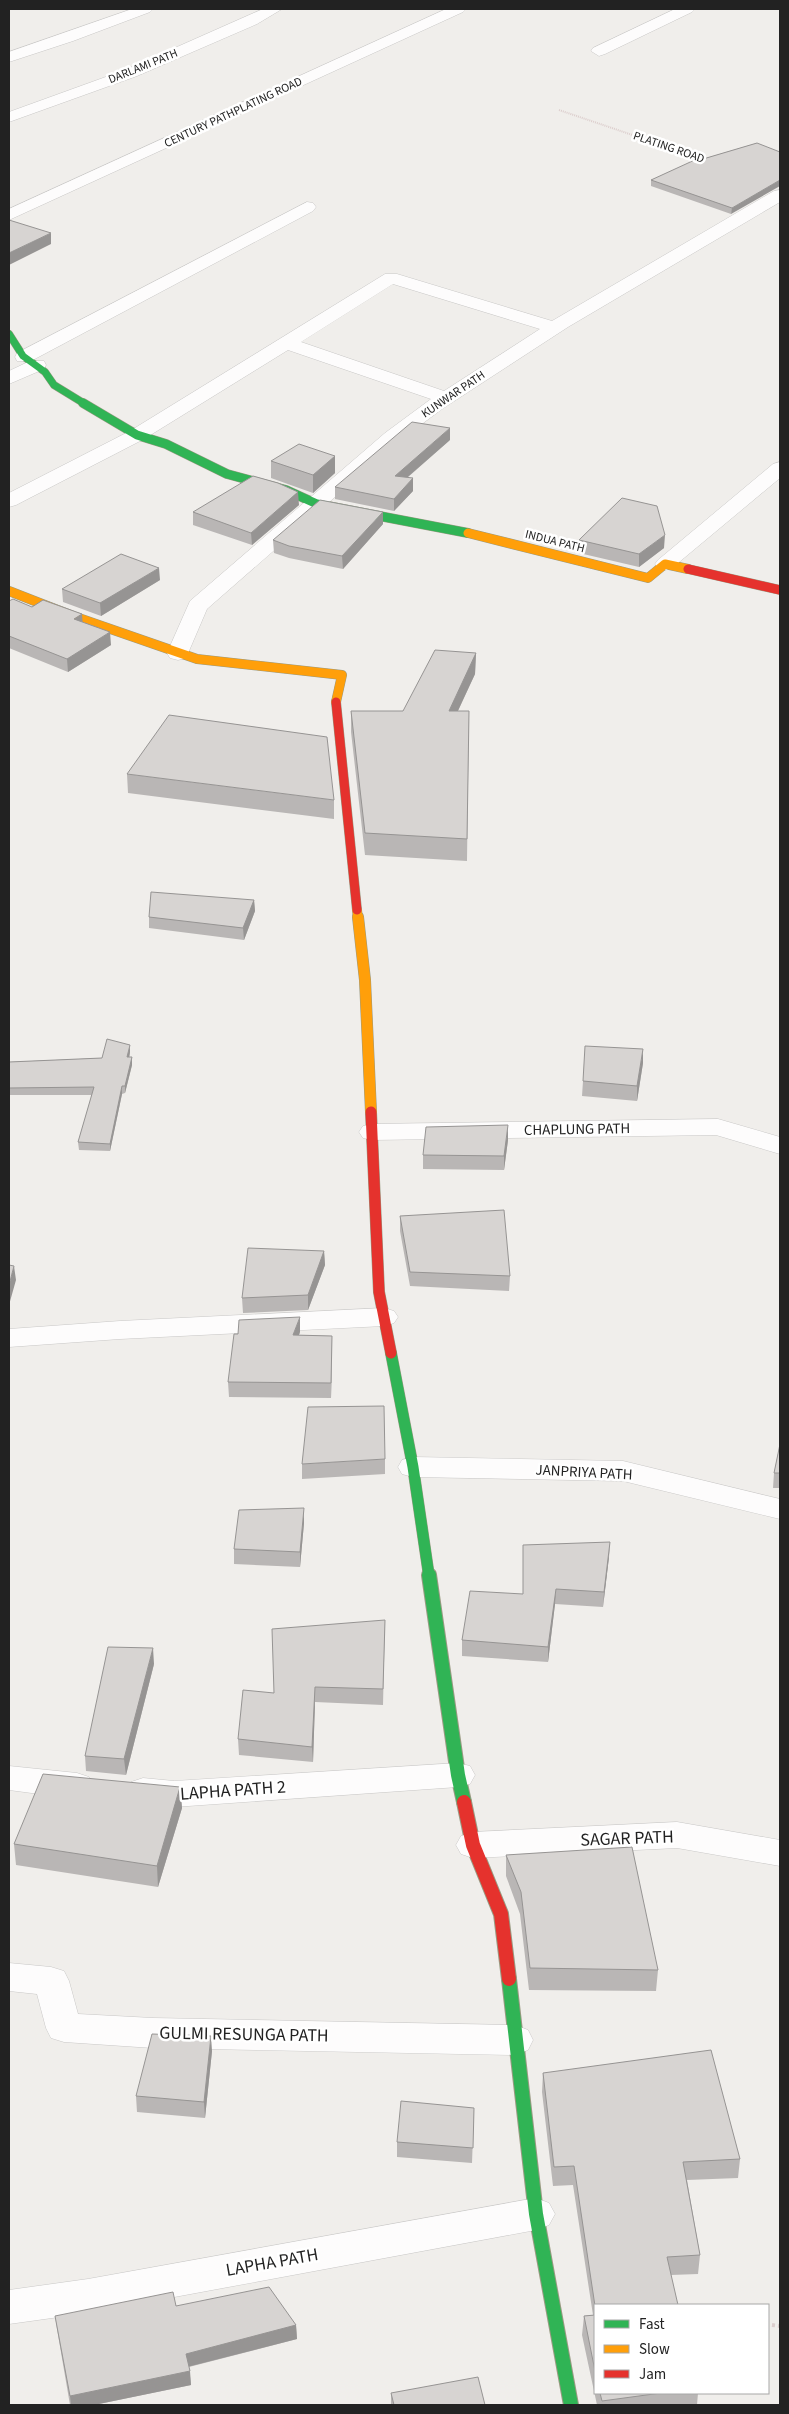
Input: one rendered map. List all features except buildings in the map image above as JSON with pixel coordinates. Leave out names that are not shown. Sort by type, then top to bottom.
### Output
[{"type":"street","points":[[9,57],[68,38],[145,9]]},
{"type":"street","name":"DARLAMI PATH","points":[[9,117],[131,73],[252,21],[274,9]]},
{"type":"street","name":"CENTURY PATHPLATING ROAD","points":[[9,215],[458,9]]},
{"type":"street","points":[[600,51],[687,9]]},
{"type":"street","name":"KUNWAR PATH","points":[[178,652],[198,606],[392,437],[445,398],[554,328],[780,195]]},
{"type":"street","points":[[9,378],[30,361],[307,207]]},
{"type":"street","points":[[9,502],[137,435],[392,278],[554,328]]},
{"type":"street","points":[[9,334],[30,361],[52,379],[54,385],[137,435],[166,444],[227,474],[286,490],[317,504]]},
{"type":"street","points":[[287,343],[445,398]]},
{"type":"street","points":[[665,564],[780,468]]},
{"type":"street","name":"INDUA PATH","points":[[317,504],[466,533],[648,578],[665,564]]},
{"type":"street","points":[[665,564],[780,590]]},
{"type":"street","points":[[9,591],[73,616],[197,659],[342,675],[335,704],[365,980],[379,1292],[413,1467],[458,1775],[473,1845],[501,1914],[536,2214],[571,2405]]},
{"type":"street","name":"CHAPLUNG PATH","points":[[372,1132],[718,1127],[780,1146]]},
{"type":"street","points":[[9,1338],[120,1330],[384,1317]]},
{"type":"street","name":"JANPRIYA PATH","points":[[413,1467],[623,1471],[780,1509]]},
{"type":"street","name":"LAPHA PATH 2","points":[[9,1778],[174,1794],[458,1775]]},
{"type":"street","name":"SAGAR PATH","points":[[473,1845],[677,1835],[780,1853]]},
{"type":"street","name":"GULMI RESUNGA PATH","points":[[9,1977],[52,1981],[64,2028],[153,2033],[515,2040]]},
{"type":"street","name":"LAPHA PATH","points":[[9,2307],[88,2296],[536,2214]]},
{"type":"path","name":"PLATING ROAD","points":[[559,110],[706,160]]},
{"type":"path","points":[[772,2325],[780,2326]]},
{"type":"traffic: fast","points":[[9,334],[23,356],[45,372],[54,385],[137,435],[166,444],[227,474],[286,490],[317,504],[468,533]]},
{"type":"traffic: fast","points":[[391,1353],[413,1467],[458,1775],[464,1802]]},
{"type":"traffic: fast","points":[[509,1979],[536,2214],[571,2405]]},
{"type":"traffic: slow","points":[[468,533],[648,578],[665,564],[688,569]]},
{"type":"traffic: slow","points":[[9,591],[73,616],[197,659],[342,675],[336,702]]},
{"type":"traffic: slow","points":[[357,910],[365,980],[371,1112]]},
{"type":"traffic: jam","points":[[688,569],[780,590]]},
{"type":"traffic: jam","points":[[336,702],[357,910]]},
{"type":"traffic: jam","points":[[371,1112],[379,1292],[391,1353]]},
{"type":"traffic: jam","points":[[464,1802],[473,1845],[501,1914],[509,1979]]}]
